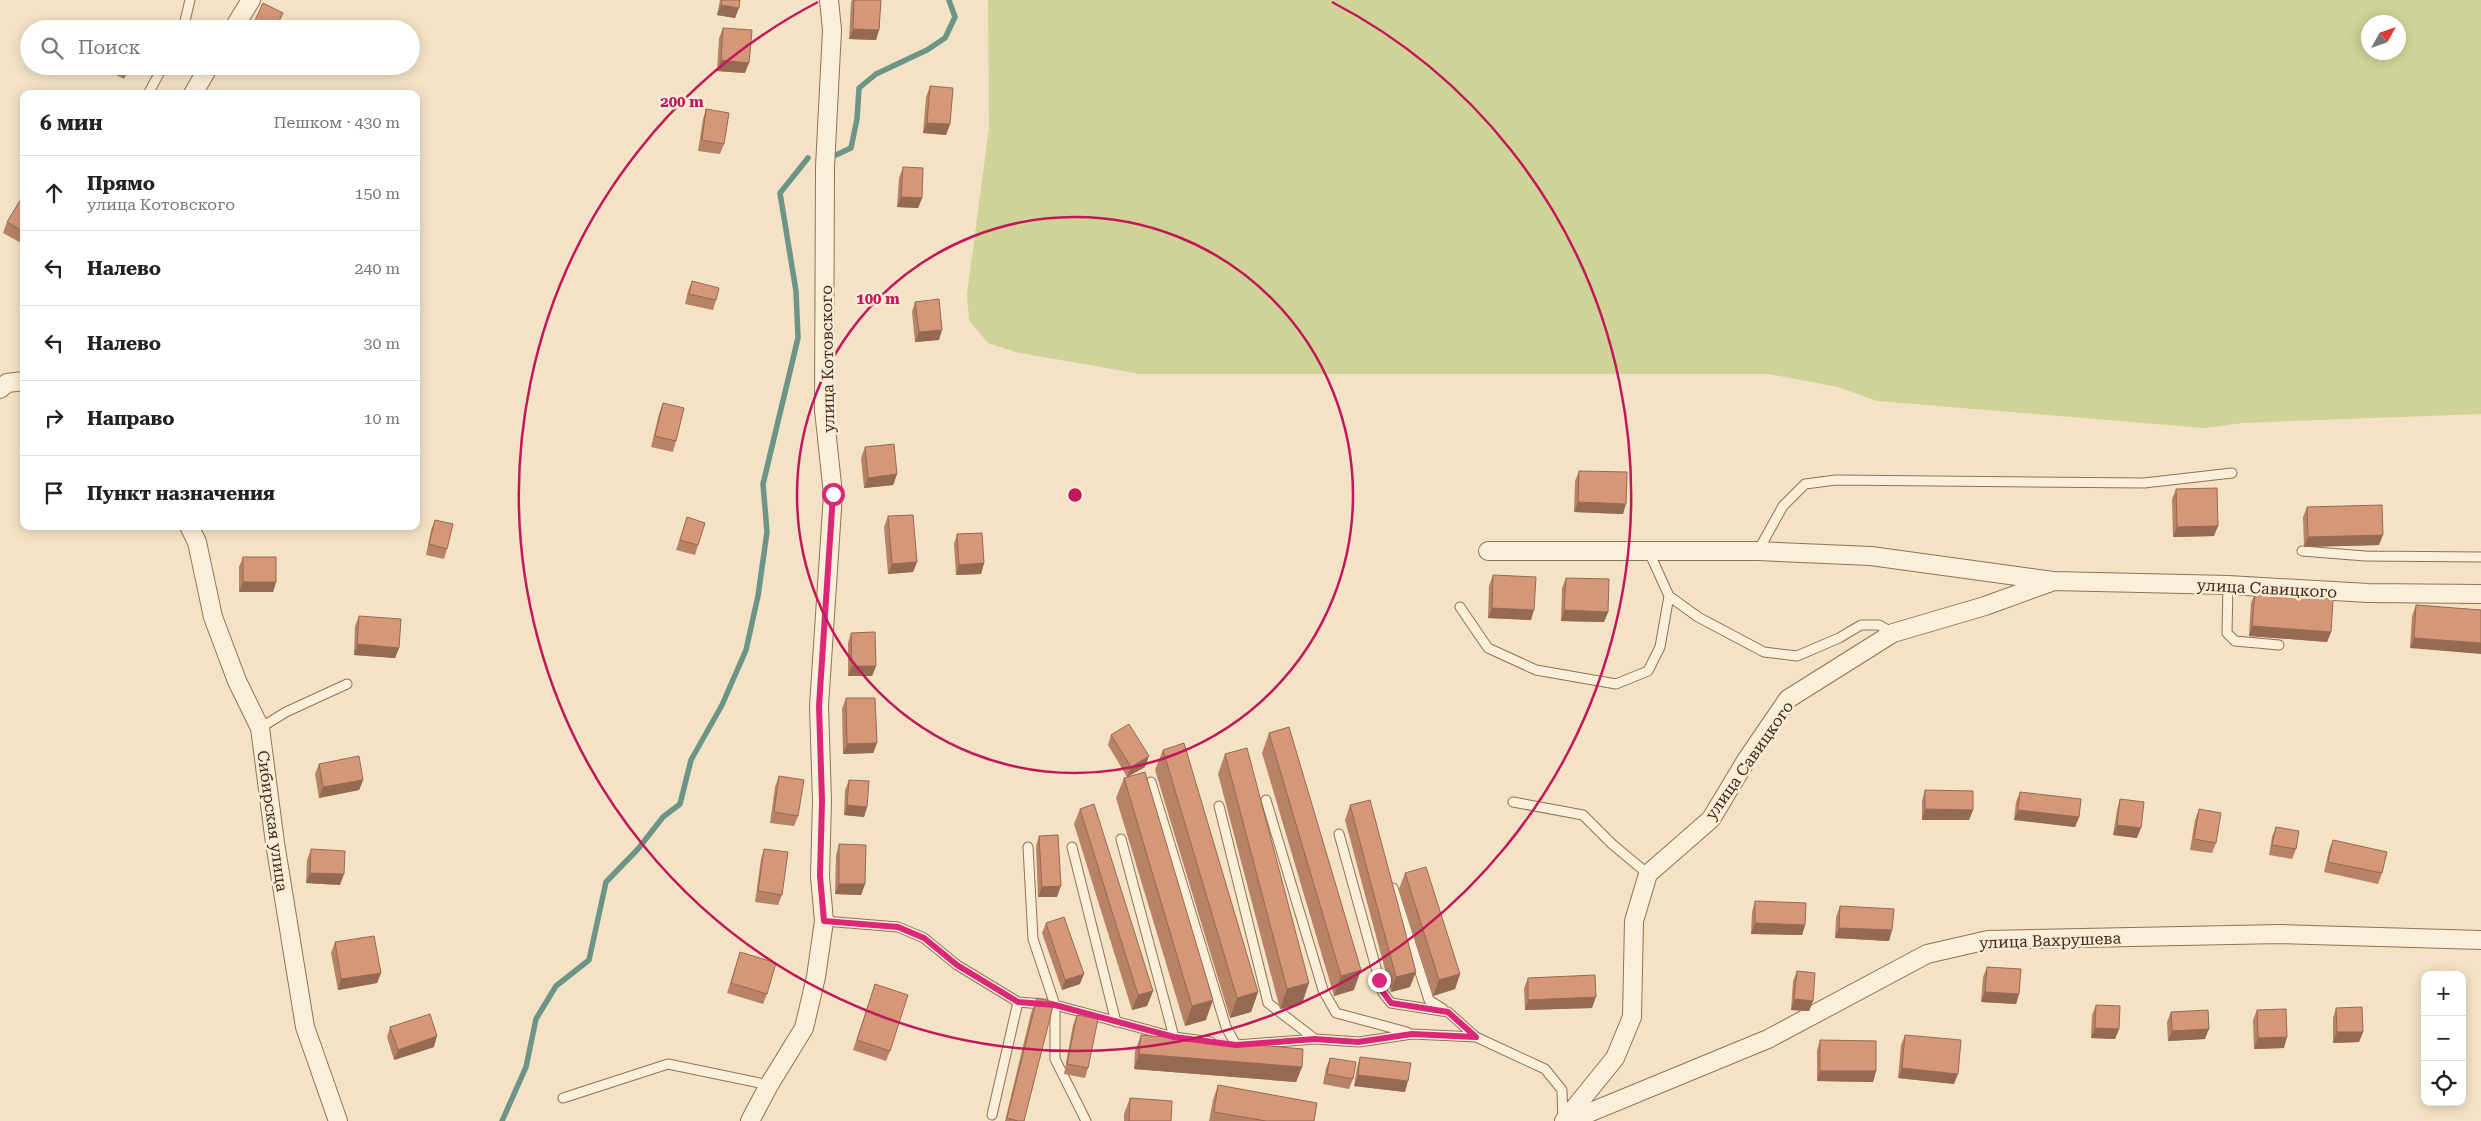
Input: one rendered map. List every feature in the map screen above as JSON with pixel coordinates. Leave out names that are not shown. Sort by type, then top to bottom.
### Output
[{"type":"street","points":[[239,20],[251,0]]},
{"type":"street","name":"улица Котовского","points":[[750,1121],[769,1085],[804,1028],[816,977],[824,921],[820,876],[822,801],[819,706],[833,494],[824,410],[824,168],[832,30],[829,0]]},
{"type":"street","points":[[195,90],[204,75]]},
{"type":"street","points":[[0,389],[7,383],[20,381]]},
{"type":"street","name":"Сибирская улица","points":[[191,530],[197,542],[213,617],[237,681],[260,728],[275,843],[304,1026],[338,1121]]},
{"type":"street","name":"улица Савицкого","points":[[1488,551],[1758,551],[1871,556],[2053,581],[2228,585],[2368,593],[2481,594]]},
{"type":"street","name":"улица Савицкого","points":[[1648,874],[1711,819],[1747,759],[1788,699],[1893,633],[1985,606],[2053,581]]},
{"type":"street","points":[[1564,1121],[1614,1058],[1632,1017],[1634,921],[1648,874]]},
{"type":"street","name":"улица Вахрушева","points":[[1568,1121],[1768,1039],[1927,954],[1988,940],[2281,934],[2481,940]]},
{"type":"lane","points":[[185,20],[190,0]]},
{"type":"lane","points":[[150,90],[158,75]]},
{"type":"lane","points":[[1758,551],[1783,506],[1805,484],[1836,480],[2144,483],[2232,473]]},
{"type":"lane","points":[[2302,551],[2365,556],[2481,557]]},
{"type":"lane","points":[[1649,552],[1669,596],[1698,617],[1764,652],[1797,656],[1839,638],[1861,625],[1879,625],[1893,633]]},
{"type":"lane","points":[[2471,557],[2481,565]]},
{"type":"lane","points":[[2228,585],[2227,633],[2235,641],[2279,645]]},
{"type":"lane","points":[[1460,607],[1488,648],[1536,670],[1616,684],[1648,671],[1660,647],[1669,596]]},
{"type":"lane","points":[[260,728],[286,712],[347,684]]},
{"type":"lane","points":[[1151,782],[1226,1027],[1227,1044]]},
{"type":"lane","points":[[1266,800],[1323,990],[1336,1013],[1412,1034]]},
{"type":"lane","points":[[1513,802],[1583,815],[1612,844],[1648,874]]},
{"type":"lane","points":[[1219,806],[1268,1003],[1315,1039]]},
{"type":"lane","points":[[1339,834],[1383,992],[1391,1003],[1448,1012]]},
{"type":"lane","points":[[1120,838],[1174,1037]]},
{"type":"lane","points":[[1028,847],[1033,939],[1055,1005],[1056,1059],[1086,1121]]},
{"type":"lane","points":[[1072,847],[1116,1022]]},
{"type":"lane","points":[[1390,879],[1430,1000],[1448,1012],[1476,1037],[1545,1069],[1562,1090],[1564,1121]]},
{"type":"lane","points":[[824,921],[898,927],[924,938],[957,965],[1018,1002],[1055,1005],[1174,1037],[1227,1044],[1315,1039],[1358,1042],[1412,1034],[1476,1037]]},
{"type":"lane","points":[[992,1115],[1018,1002]]},
{"type":"lane","points":[[564,1098],[668,1064],[769,1085]]},
{"type":"green space","points":[[988,0],[2481,0],[2481,414],[2243,423],[2204,428],[1877,401],[1838,387],[1768,374],[1140,374],[1015,352],[988,343],[969,320],[967,294],[989,128]]},
{"type":"building","points":[[722,0],[740,0],[739,8],[721,5]]},
{"type":"building","points":[[854,0],[881,0],[879,30],[853,29]]},
{"type":"building","points":[[263,3],[283,13],[280,20],[255,20]]},
{"type":"building","points":[[723,28],[752,30],[749,63],[721,60]]},
{"type":"building","points":[[930,86],[953,88],[950,124],[927,123]]},
{"type":"building","points":[[706,109],[729,113],[724,144],[702,140]]},
{"type":"building","points":[[903,167],[923,168],[922,198],[901,197]]},
{"type":"building","points":[[20,201],[20,230],[7,222]]},
{"type":"building","points":[[692,281],[719,288],[716,300],[689,294]]},
{"type":"building","points":[[939,299],[942,330],[919,332],[915,302]]},
{"type":"building","points":[[663,403],[684,408],[676,441],[655,436]]},
{"type":"building","points":[[894,444],[897,474],[868,478],[865,447]]},
{"type":"building","points":[[1579,471],[1627,472],[1626,504],[1578,502]]},
{"type":"building","points":[[2217,488],[2218,526],[2177,527],[2176,489]]},
{"type":"building","points":[[2382,505],[2383,535],[2308,537],[2307,507]]},
{"type":"building","points":[[913,515],[917,562],[892,564],[888,516]]},
{"type":"building","points":[[687,517],[705,523],[698,545],[680,540]]},
{"type":"building","points":[[435,520],[453,524],[447,549],[429,544]]},
{"type":"building","points":[[982,533],[984,563],[959,565],[957,534]]},
{"type":"building","points":[[243,557],[276,557],[276,582],[243,582]]},
{"type":"building","points":[[1493,575],[1536,577],[1534,610],[1492,608]]},
{"type":"building","points":[[1566,578],[1609,579],[1608,612],[1564,610]]},
{"type":"building","points":[[2255,593],[2333,599],[2331,632],[2252,626]]},
{"type":"building","points":[[2416,605],[2481,610],[2481,643],[2414,638]]},
{"type":"building","points":[[359,616],[401,619],[399,648],[357,644]]},
{"type":"building","points":[[875,632],[876,666],[852,666],[851,633]]},
{"type":"building","points":[[846,698],[875,698],[877,743],[847,744]]},
{"type":"building","points":[[1129,724],[1149,756],[1131,767],[1111,735]]},
{"type":"building","points":[[1289,727],[1361,970],[1341,976],[1269,733]]},
{"type":"building","points":[[1184,743],[1258,992],[1237,998],[1163,750]]},
{"type":"building","points":[[1247,748],[1309,983],[1287,989],[1225,754]]},
{"type":"building","points":[[359,756],[363,780],[323,787],[319,764]]},
{"type":"building","points":[[1145,772],[1213,1000],[1192,1006],[1124,778]]},
{"type":"building","points":[[779,776],[804,780],[798,816],[774,812]]},
{"type":"building","points":[[849,780],[869,781],[867,807],[847,805]]},
{"type":"building","points":[[1925,790],[1973,791],[1973,810],[1925,809]]},
{"type":"building","points":[[2020,792],[2081,799],[2079,817],[2018,810]]},
{"type":"building","points":[[2120,799],[2144,802],[2141,828],[2117,825]]},
{"type":"building","points":[[1370,800],[1416,972],[1396,977],[1350,805]]},
{"type":"building","points":[[1094,804],[1153,991],[1138,995],[1080,809]]},
{"type":"building","points":[[2199,809],[2221,813],[2216,843],[2194,839]]},
{"type":"building","points":[[2276,827],[2299,831],[2296,849],[2272,845]]},
{"type":"building","points":[[1058,835],[1061,886],[1042,887],[1039,836]]},
{"type":"building","points":[[2333,840],[2387,852],[2382,873],[2328,862]]},
{"type":"building","points":[[839,844],[866,845],[865,884],[839,884]]},
{"type":"building","points":[[311,849],[345,851],[344,874],[310,873]]},
{"type":"building","points":[[764,849],[788,852],[782,895],[758,891]]},
{"type":"building","points":[[1426,867],[1460,974],[1439,980],[1405,873]]},
{"type":"building","points":[[1755,901],[1806,903],[1805,925],[1755,923]]},
{"type":"building","points":[[1840,906],[1894,909],[1892,930],[1839,928]]},
{"type":"building","points":[[1064,917],[1084,974],[1065,980],[1046,923]]},
{"type":"building","points":[[374,936],[381,973],[341,979],[335,942]]},
{"type":"building","points":[[740,952],[776,963],[767,994],[731,983]]},
{"type":"building","points":[[1987,967],[2021,969],[2019,994],[1985,992]]},
{"type":"building","points":[[1797,971],[1815,973],[1813,1001],[1794,999]]},
{"type":"building","points":[[1595,975],[1596,997],[1528,1000],[1528,978]]},
{"type":"building","points":[[875,984],[908,995],[890,1051],[857,1040]]},
{"type":"building","points":[[1037,998],[1054,1002],[1024,1121],[1018,1121],[1007,1118]]},
{"type":"building","points":[[2096,1005],[2120,1006],[2119,1029],[2095,1028]]},
{"type":"building","points":[[2362,1007],[2363,1032],[2337,1032],[2336,1008]]},
{"type":"building","points":[[2286,1009],[2287,1037],[2258,1038],[2257,1010]]},
{"type":"building","points":[[2208,1010],[2209,1029],[2172,1031],[2171,1012]]},
{"type":"building","points":[[430,1014],[437,1036],[398,1050],[390,1027]]},
{"type":"building","points":[[1077,1015],[1098,1019],[1088,1068],[1067,1064]]},
{"type":"building","points":[[1141,1035],[1303,1049],[1302,1067],[1139,1054]]},
{"type":"building","points":[[1905,1035],[1961,1040],[1958,1074],[1902,1068]]},
{"type":"building","points":[[1820,1040],[1876,1041],[1876,1071],[1820,1071]]},
{"type":"building","points":[[1360,1057],[1411,1063],[1408,1081],[1358,1075]]},
{"type":"building","points":[[1330,1058],[1356,1062],[1353,1079],[1327,1074]]},
{"type":"building","points":[[1218,1085],[1317,1103],[1314,1121],[1266,1121],[1214,1112]]},
{"type":"building","points":[[1130,1098],[1172,1101],[1171,1121],[1129,1121]]},
{"type":"waterway","points":[[836,155],[851,148],[857,119],[859,88],[876,74],[927,50],[945,38],[955,17],[949,0]]},
{"type":"waterway","points":[[502,1121],[526,1067],[536,1019],[556,986],[589,960],[606,882],[638,849],[663,817],[680,804],[691,760],[722,705],[746,650],[758,596],[767,532],[763,484],[798,338],[796,291],[780,193],[808,158]]},
{"type":"route","points":[[833,494],[819,706],[822,801],[820,876],[824,921],[898,927],[924,938],[957,965],[1018,1002],[1055,1005],[1174,1037],[1236,1045],[1315,1039],[1358,1042],[1412,1034],[1476,1037],[1448,1012],[1391,1003],[1383,992],[1379,980]]}]
